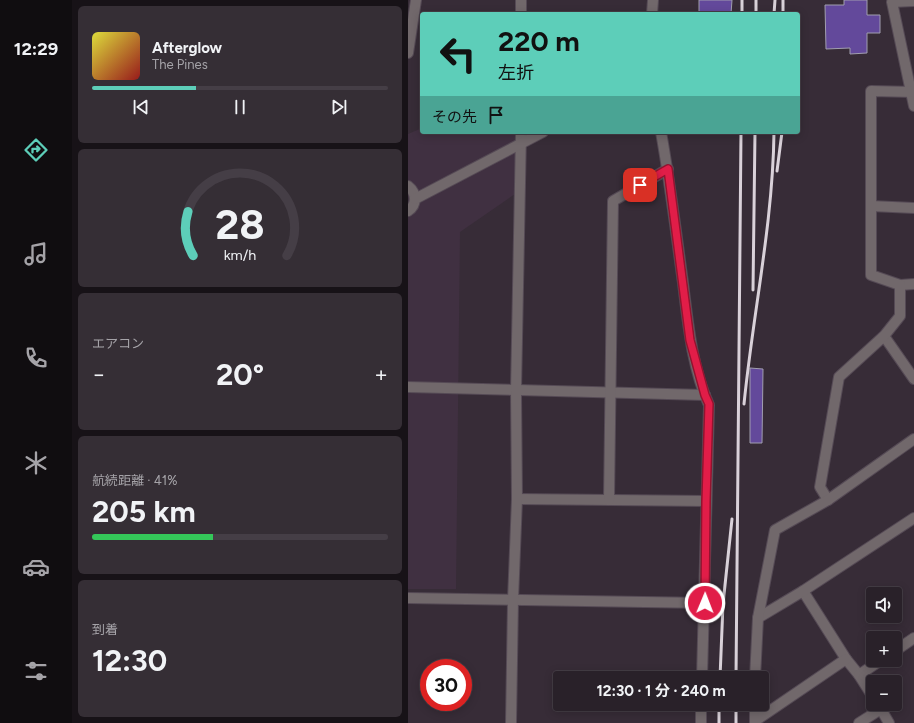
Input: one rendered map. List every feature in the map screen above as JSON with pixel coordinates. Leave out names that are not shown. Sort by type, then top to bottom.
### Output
[{"type":"street","points":[[408,53],[416,0]]},
{"type":"street","points":[[521,0],[521,12]]},
{"type":"street","points":[[652,12],[653,0]]},
{"type":"street","points":[[914,1],[892,2],[914,106]]},
{"type":"street","points":[[912,92],[871,91],[871,275],[900,285],[914,284]]},
{"type":"street","points":[[511,723],[513,600],[517,499],[516,391],[521,134]]},
{"type":"street","points":[[415,199],[539,134]]},
{"type":"street","points":[[661,134],[668,169],[690,340],[705,395],[709,404],[702,671]]},
{"type":"street","points":[[609,500],[613,201],[668,169]]},
{"type":"street","points":[[408,186],[413,192],[415,199],[413,206],[408,211]]},
{"type":"street","points":[[871,206],[914,208]]},
{"type":"street","points":[[828,500],[820,486],[839,377],[884,336],[900,316],[900,285]]},
{"type":"street","points":[[884,336],[914,380]]},
{"type":"street","points":[[408,387],[705,395]]},
{"type":"street","points":[[755,671],[758,618],[775,530],[828,500],[914,439]]},
{"type":"street","points":[[517,499],[706,501]]},
{"type":"street","points":[[758,618],[803,591],[914,518]]},
{"type":"street","points":[[803,591],[846,658],[866,686]]},
{"type":"street","points":[[408,598],[705,603]]},
{"type":"street","points":[[902,646],[914,638]]},
{"type":"street","points":[[755,722],[846,658]]},
{"type":"street","points":[[859,675],[871,667]]},
{"type":"street","points":[[701,723],[702,711]]},
{"type":"street","points":[[755,711],[755,722]]},
{"type":"street","points":[[859,723],[873,711]]},
{"type":"street","points":[[882,711],[890,723]]},
{"type":"shaded area","points":[[420,129],[420,134],[515,134],[515,194],[460,232],[456,589],[408,589],[408,134]]},
{"type":"building","points":[[699,0],[732,0],[731,12],[699,12]]},
{"type":"building","points":[[844,0],[867,0],[867,15],[880,15],[880,33],[867,33],[867,53],[850,54],[850,48],[826,49],[825,5],[844,5]]},
{"type":"building","points":[[750,368],[763,369],[762,443],[750,443]]},
{"type":"railway","points":[[742,0],[742,12]]},
{"type":"railway","points":[[756,0],[756,12]]},
{"type":"railway","points":[[774,12],[775,0]]},
{"type":"railway","points":[[783,0],[783,12]]},
{"type":"railway","points":[[736,671],[741,134]]},
{"type":"railway","points":[[753,290],[755,134]]},
{"type":"railway","points":[[744,404],[770,200],[774,134]]},
{"type":"railway","points":[[777,171],[782,134]]},
{"type":"railway","points":[[720,671],[723,604],[732,519]]},
{"type":"railway","points":[[719,711],[719,723]]},
{"type":"railway","points":[[736,711],[736,723]]},
{"type":"route","points":[[640,185],[668,169],[690,340],[705,395],[709,404],[705,603]]}]
